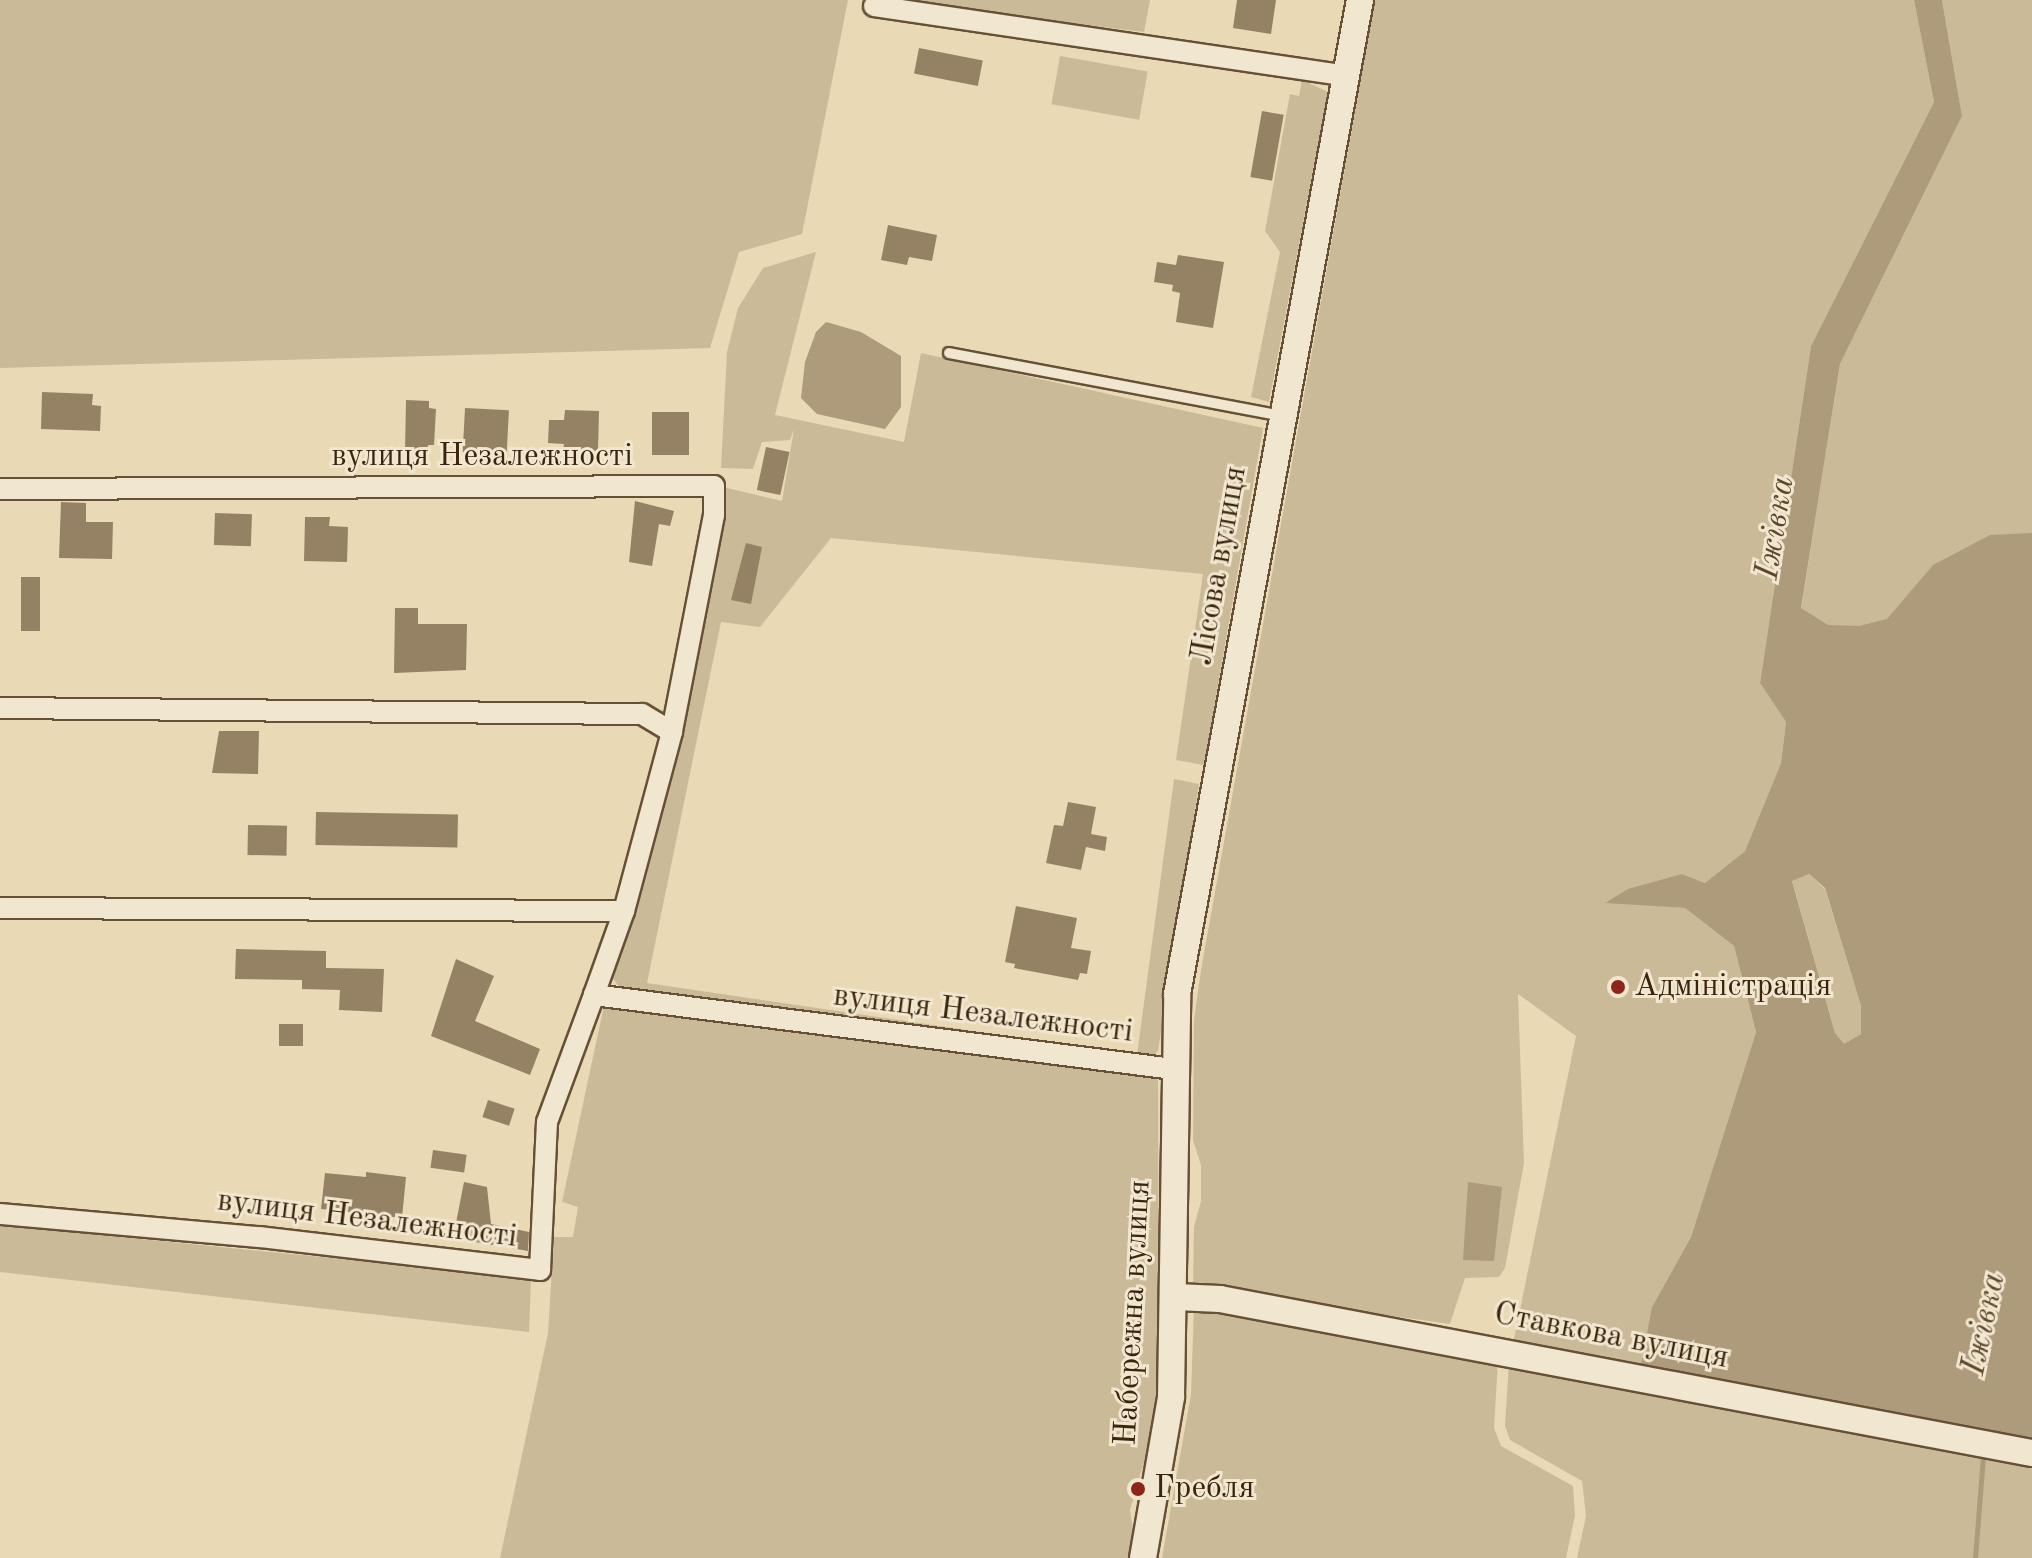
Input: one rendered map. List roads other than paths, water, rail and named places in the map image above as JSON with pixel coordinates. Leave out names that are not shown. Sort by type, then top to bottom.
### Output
[{"type":"street","name":"Лісова вулиця","points":[[1173,1069],[1177,994],[1360,0]]},
{"type":"street","points":[[874,6],[1346,76]]},
{"type":"street","name":"вулиця Незалежності","points":[[0,489],[714,486],[714,515],[672,732],[624,911],[547,1122],[540,1270],[260,1237],[0,1214]]},
{"type":"street","points":[[0,708],[642,714],[672,732]]},
{"type":"street","points":[[0,908],[624,911]]},
{"type":"street","name":"вулиця Незалежності","points":[[594,995],[1173,1069]]},
{"type":"street","name":"Набережна вулиця","points":[[1143,1558],[1171,1397],[1176,1297],[1173,1069]]},
{"type":"street","name":"Ставкова вулиця","points":[[1176,1297],[1236,1301],[2032,1453]]},
{"type":"lane","points":[[949,353],[1282,416]]},
{"type":"water","points":[[1914,0],[1942,0],[1962,116],[1840,364],[1801,608],[1828,625],[1859,626],[1887,619],[1933,565],[1990,535],[2032,533],[2032,1444],[1640,1370],[1652,1307],[1691,1237],[1756,1032],[1734,946],[1685,908],[1605,903],[1628,889],[1682,874],[1705,883],[1745,851],[1781,763],[1786,722],[1760,683],[1811,346],[1934,102]],"holes":[[[1809,874],[1825,888],[1861,1006],[1861,1034],[1844,1044],[1835,1033],[1792,881]]]},
{"type":"water","points":[[826,322],[861,332],[901,356],[901,407],[885,429],[817,414],[801,398],[805,362],[816,332]]},
{"type":"water","points":[[1468,1182],[1502,1187],[1494,1261],[1463,1260]]},
{"type":"waterway","name":"Іжівка","points":[[1975,1558],[1983,1456]]},
{"type":"place","name":"Адміністрація","points":[[1618,987]]},
{"type":"place","name":"Гребля","points":[[1138,1489]]}]
